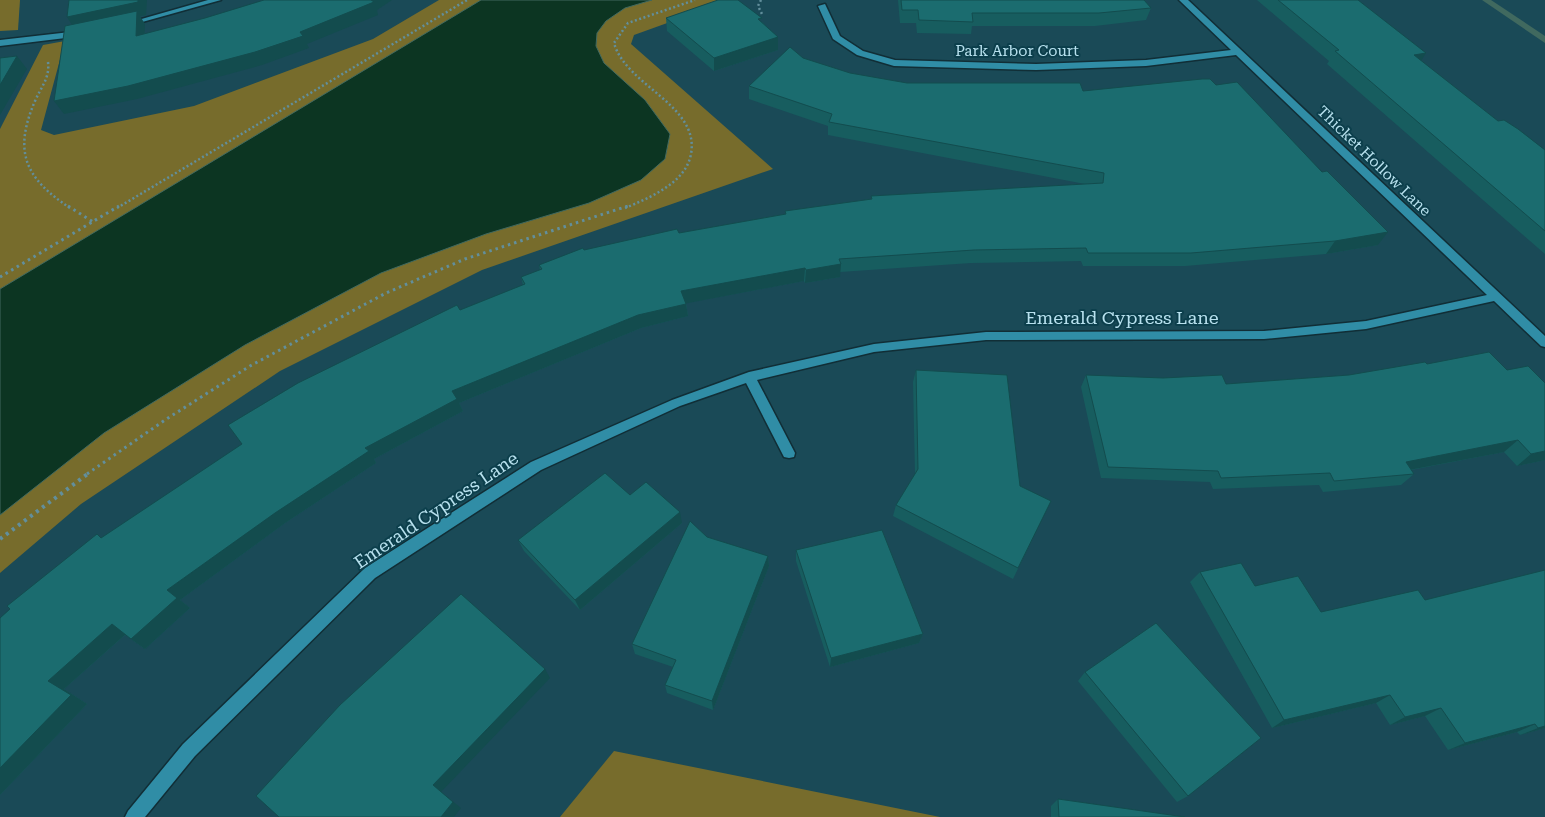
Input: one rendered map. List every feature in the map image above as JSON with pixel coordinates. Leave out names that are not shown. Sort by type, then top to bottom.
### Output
[{"type":"street","points":[[119,26],[164,16],[216,0]]},
{"type":"street","name":"Thicket Hollow Lane","points":[[1183,0],[1545,344]]},
{"type":"street","name":"Park Arbor Court","points":[[822,6],[836,37],[860,53],[894,63],[1036,67],[1146,63],[1238,52]]},
{"type":"street","points":[[0,44],[92,32]]},
{"type":"street","name":"Emerald Cypress Lane","points":[[134,817],[188,750],[370,573],[536,466],[676,403],[749,377],[874,348],[986,336],[1264,335],[1366,325],[1496,297]]},
{"type":"street","points":[[749,377],[789,453]]},
{"type":"path","points":[[0,277],[467,0]]},
{"type":"path","points":[[0,539],[92,469],[179,408],[288,342],[419,277],[536,235],[634,204],[670,184],[684,171],[690,159],[694,146],[691,136],[675,111],[625,65],[618,55],[614,43],[622,28],[628,23],[695,0]]},
{"type":"path","points":[[761,0],[758,6],[762,14]]},
{"type":"path","points":[[54,37],[47,59],[49,69],[47,79],[36,100],[25,134],[23,149],[32,175],[48,192],[93,222]]},
{"type":"shaded area","points":[[0,0],[20,0],[18,30],[0,31]]},
{"type":"shaded area","points":[[439,0],[731,0],[634,35],[631,44],[773,169],[482,270],[280,371],[81,504],[0,573],[0,129],[43,45],[65,41],[41,130],[54,135],[194,106],[373,39]]},
{"type":"shaded area","points":[[481,0],[652,0],[625,8],[606,21],[597,33],[596,46],[604,63],[645,100],[670,134],[665,159],[641,180],[589,203],[486,234],[381,273],[245,345],[104,433],[0,515],[0,289]]},
{"type":"shaded area","points":[[614,751],[940,817],[560,817]]},
{"type":"building","points":[[69,0],[138,0],[138,2],[67,17]]},
{"type":"building","points":[[264,0],[371,0],[374,2],[300,32],[303,36],[255,52],[128,86],[54,101],[65,26],[137,11],[136,36]]},
{"type":"building","points":[[718,0],[738,0],[762,18],[758,19],[778,37],[714,58],[666,18]]},
{"type":"building","points":[[901,0],[1144,0],[1151,8],[1099,13],[972,13],[973,22],[919,20],[918,10],[902,10]]},
{"type":"building","points":[[1278,0],[1358,0],[1426,53],[1414,55],[1498,121],[1504,120],[1545,150],[1545,231],[1335,51],[1339,50]]},
{"type":"building","points":[[790,47],[803,58],[850,73],[907,83],[1080,83],[1083,91],[1202,79],[1210,79],[1216,85],[1237,82],[1322,172],[1327,171],[1388,232],[1335,241],[1191,253],[1088,253],[1086,248],[974,250],[839,259],[841,264],[806,270],[805,268],[681,291],[686,304],[638,315],[452,391],[457,399],[365,448],[369,451],[275,513],[167,590],[177,598],[131,639],[112,624],[48,681],[71,695],[0,768],[0,618],[10,609],[7,606],[97,534],[101,538],[242,444],[228,425],[298,383],[457,305],[460,310],[525,284],[521,277],[542,269],[539,265],[583,248],[584,250],[677,229],[679,233],[786,214],[785,211],[872,199],[871,196],[1103,183],[1104,173],[829,122],[832,114],[749,86]]},
{"type":"building","points":[[17,56],[0,85],[0,58]]},
{"type":"building","points":[[1489,352],[1507,370],[1528,366],[1545,383],[1545,451],[1531,454],[1518,440],[1406,462],[1414,474],[1334,481],[1330,473],[1221,478],[1218,471],[1108,467],[1086,375],[1163,378],[1222,375],[1226,384],[1349,375],[1425,362],[1427,364]]},
{"type":"building","points":[[916,370],[1007,375],[1020,486],[1051,501],[1018,568],[896,505],[918,469]]},
{"type":"building","points":[[605,473],[630,495],[646,482],[680,512],[575,600],[518,540]]},
{"type":"building","points":[[690,521],[707,537],[768,556],[712,701],[665,685],[676,660],[632,644]]},
{"type":"building","points":[[882,530],[923,634],[831,658],[796,550]]},
{"type":"building","points":[[1241,563],[1255,586],[1298,576],[1321,612],[1418,590],[1425,600],[1545,570],[1545,726],[1538,728],[1535,724],[1465,743],[1441,708],[1405,717],[1390,695],[1284,720],[1200,572]]},
{"type":"building","points":[[461,594],[545,669],[433,785],[453,802],[441,817],[279,817],[256,796],[340,705]]},
{"type":"building","points":[[1156,623],[1261,738],[1188,796],[1085,672]]},
{"type":"building","points":[[1058,799],[1185,817],[1059,817]]},
{"type":"waterway","points":[[1486,0],[1545,40]]}]
